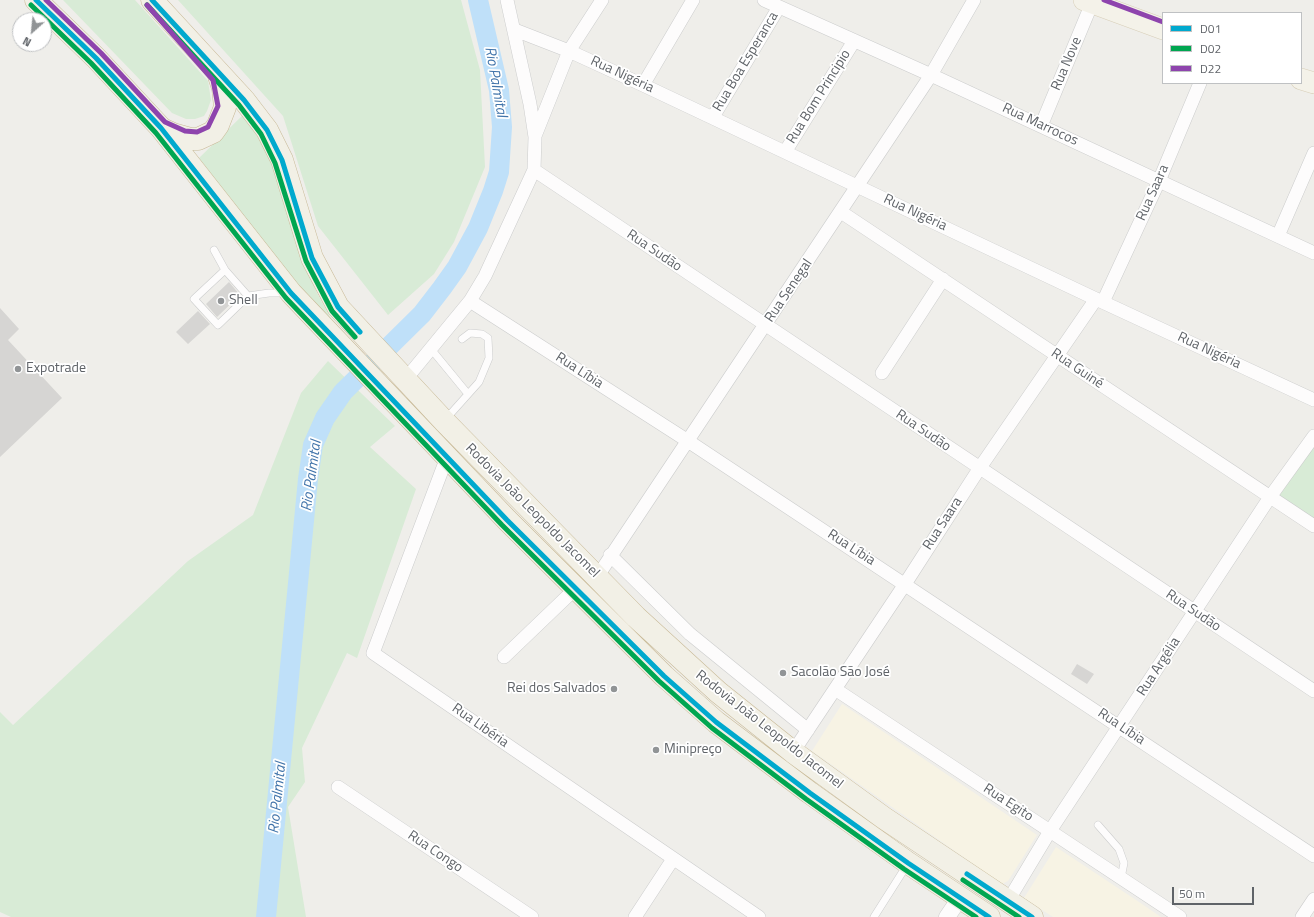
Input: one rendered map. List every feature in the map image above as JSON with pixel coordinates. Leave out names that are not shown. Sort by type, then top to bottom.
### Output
[{"type":"highway","name":"Rodovia João Leopoldo Jacomel","points":[[36,0],[96,58],[161,128],[291,293],[353,360],[575,589],[664,676],[716,722],[810,793],[908,863],[989,917]]},
{"type":"highway","name":"Rodovia João Leopoldo Jacomel","points":[[152,0],[219,76],[257,115],[271,137],[282,160],[303,233],[318,270],[338,307],[444,421],[676,656],[718,692],[793,752],[884,818],[1032,917]]},
{"type":"highway","points":[[161,128],[173,134],[191,138],[198,138],[212,132],[218,125],[225,107],[224,88],[219,76]]},
{"type":"highway","points":[[960,898],[974,894],[987,894],[1008,901]]},
{"type":"main road","points":[[1088,2],[1162,29]]},
{"type":"main road","points":[[1302,79],[1314,83]]},
{"type":"street","points":[[405,380],[470,301],[485,276],[534,170],[535,137],[526,78],[507,0]]},
{"type":"street","points":[[535,137],[569,51],[602,0]]},
{"type":"street","points":[[643,85],[692,0]]},
{"type":"street","name":"Rua Marrocos","points":[[764,0],[931,74],[1314,252]]},
{"type":"street","name":"Rua Senegal","points":[[597,577],[858,186],[931,74],[974,0]]},
{"type":"street","name":"Rua Nove","points":[[1041,126],[1088,2]]},
{"type":"street","name":"Rua Boa Esperanca","points":[[713,117],[779,7]]},
{"type":"street","name":"Rua Nigéria","points":[[515,30],[569,51],[713,117],[784,152],[1314,400]]},
{"type":"street","name":"Rua Bom Principio","points":[[784,152],[854,41]]},
{"type":"street","name":"Rua Saara","points":[[793,752],[905,584],[979,469],[1056,355],[1099,300],[1159,181],[1200,84]]},
{"type":"street","points":[[1278,236],[1314,153]]},
{"type":"street","name":"Rua Sudão","points":[[534,170],[979,469],[1314,691]]},
{"type":"street","name":"Rua Guiné","points":[[841,212],[1314,526]]},
{"type":"street","points":[[882,373],[943,279]]},
{"type":"street","name":"Rua Líbia","points":[[470,301],[688,441],[1314,856]]},
{"type":"street","name":"Rua Argélia","points":[[1008,901],[1050,831],[1194,612],[1270,497],[1314,436]]},
{"type":"street","name":"Rua Libéria","points":[[447,458],[373,653],[759,917]]},
{"type":"street","points":[[610,556],[690,634],[808,730]]},
{"type":"street","points":[[504,657],[575,589]]},
{"type":"street","name":"Rua Egito","points":[[835,689],[1180,917]]},
{"type":"street","name":"Rua Congo","points":[[338,787],[532,917]]},
{"type":"street","points":[[635,917],[673,859]]},
{"type":"street","points":[[947,917],[960,898]]},
{"type":"street","points":[[1302,917],[1314,899]]},
{"type":"lane","points":[[214,250],[225,270],[248,296]]},
{"type":"lane","points":[[225,270],[194,299],[218,325],[248,296],[269,293],[291,293]]},
{"type":"lane","points":[[444,421],[479,382],[488,358],[488,338],[482,334],[470,333],[462,339]]},
{"type":"lane","points":[[431,349],[468,394]]},
{"type":"lane","points":[[1098,825],[1119,849],[1124,863],[1121,878]]},
{"type":"lane","points":[[874,917],[908,863]]},
{"type":"shaded area","points":[[842,704],[1037,835],[1008,881],[1002,884],[812,751]]},
{"type":"shaded area","points":[[1056,847],[1161,917],[1053,917],[1024,898]]},
{"type":"green space","points":[[63,0],[135,0],[208,81],[211,100],[204,116],[195,119],[186,119],[172,113]]},
{"type":"green space","points":[[178,0],[461,0],[480,70],[485,167],[454,242],[434,274],[388,315],[318,226],[283,116]]},
{"type":"green space","points":[[244,114],[263,144],[282,185],[295,241],[317,293],[334,324],[286,271],[199,158]]},
{"type":"green space","points":[[328,361],[395,426],[370,447],[416,489],[357,658],[347,653],[302,748],[305,782],[288,807],[306,917],[11,917],[0,912],[0,712],[13,725],[188,561],[253,515],[301,393]]},
{"type":"green space","points":[[1314,436],[1314,526],[1270,497]]},
{"type":"building","name":"Shell","points":[[229,282],[240,295],[217,317],[206,304]]},
{"type":"building","name":"Expotrade","points":[[0,308],[19,329],[8,340],[62,398],[0,457]]},
{"type":"building","points":[[198,311],[210,324],[188,344],[176,332]]},
{"type":"building","points":[[1077,664],[1094,674],[1087,684],[1071,674]]},
{"type":"waterway","name":"Rio Palmital","points":[[266,917],[308,479],[313,445],[325,418],[343,392],[422,314],[457,267],[478,228],[493,191],[499,172],[502,127],[499,90],[478,0]]},
{"type":"transit line","name":"D01","points":[[36,0],[96,58],[161,128],[291,293],[507,520],[664,676],[716,722],[810,793],[908,863],[989,917]]},
{"type":"transit line","name":"D22","points":[[46,0],[101,53],[165,122],[185,131],[197,132],[208,127],[218,106],[213,80],[147,5]]},
{"type":"transit line","name":"D01","points":[[152,0],[244,100],[267,130],[282,160],[312,258],[338,307],[360,332]]},
{"type":"transit line","name":"D22","points":[[1104,0],[1162,22]]},
{"type":"transit line","name":"D02","points":[[31,5],[91,63],[156,133],[286,298],[502,525],[659,681],[712,728],[806,799],[904,869],[976,917]]},
{"type":"transit line","name":"D02","points":[[147,5],[239,105],[261,134],[275,163],[306,261],[332,311],[355,337]]},
{"type":"transit line","name":"D01","points":[[967,874],[1032,917]]},
{"type":"transit line","name":"D02","points":[[963,880],[1019,917]]},
{"type":"place","name":"Shell","points":[[221,301]]},
{"type":"place","name":"Expotrade","points":[[18,369]]},
{"type":"place","name":"Sacolão São José","points":[[783,673]]},
{"type":"place","name":"Rei dos Salvados","points":[[614,689]]},
{"type":"place","name":"Minipreço","points":[[656,750]]}]
